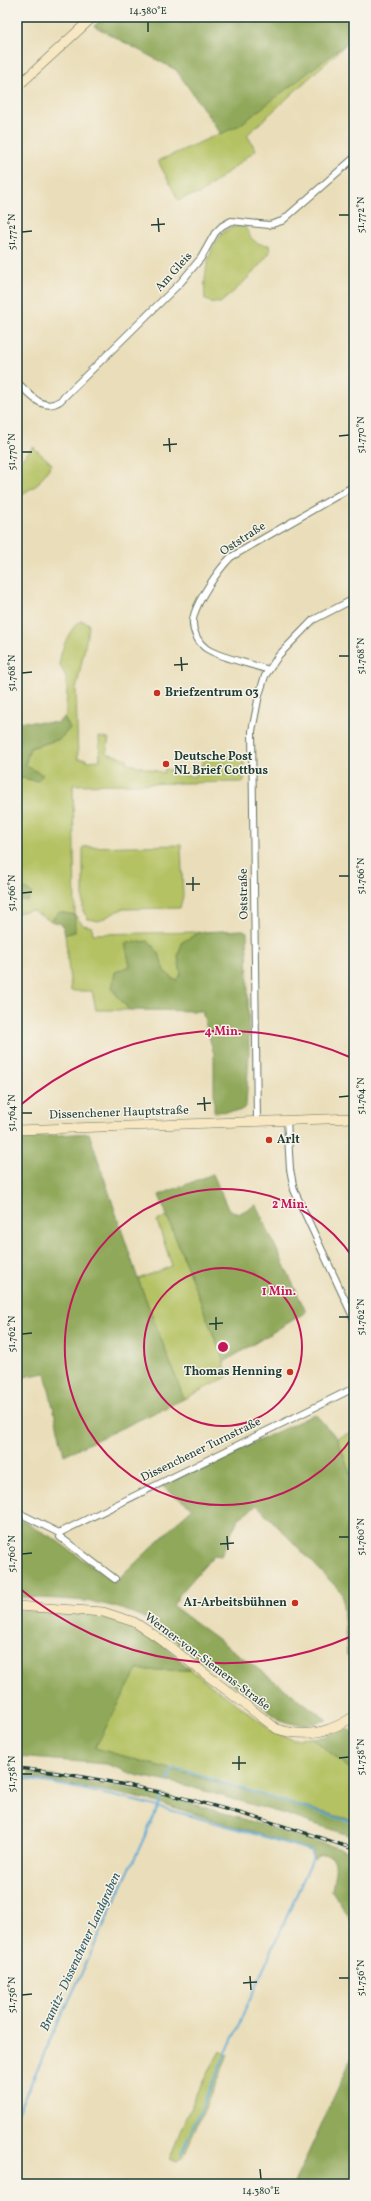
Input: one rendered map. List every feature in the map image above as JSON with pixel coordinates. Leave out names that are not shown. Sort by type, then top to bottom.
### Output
[{"type":"street","points":[[17,87],[93,17]]},
{"type":"street","name":"Am Gleis","points":[[17,382],[40,403],[46,406],[54,405],[60,402],[181,282],[201,258],[215,233],[222,226],[231,222],[269,225],[282,221],[354,158]]},
{"type":"street","name":"Oststraße","points":[[269,670],[208,650],[199,642],[193,621],[196,608],[223,565],[231,557],[354,486]]},
{"type":"street","name":"Oststraße","points":[[257,1121],[252,731],[258,695],[265,676],[297,635],[313,620],[354,599]]},
{"type":"street","name":"Dissenchener Hauptstraße","points":[[17,1130],[354,1118]]},
{"type":"street","points":[[287,1120],[290,1169],[294,1190],[354,1319]]},
{"type":"street","name":"Dissenchener Turnstraße","points":[[59,1533],[354,1388]]},
{"type":"street","points":[[17,1512],[59,1533],[60,1537],[116,1579]]},
{"type":"street","name":"Werner-von-Siemens-Straße","points":[[17,1606],[103,1612],[134,1622],[156,1636],[277,1729],[296,1734],[317,1733],[334,1728],[354,1716]]},
{"type":"green space","points":[[104,17],[342,17],[354,30],[354,37],[240,125],[221,134],[176,70],[94,26]]},
{"type":"green space","points":[[354,37],[247,135],[256,150],[200,194],[184,197],[179,201],[158,161],[239,125]]},
{"type":"green space","points":[[235,226],[245,226],[251,238],[260,244],[269,245],[270,252],[253,273],[220,303],[210,302],[205,299],[205,280],[208,260],[212,250],[217,241],[230,228]]},
{"type":"green space","points":[[33,447],[52,464],[37,485],[17,497],[17,464]]},
{"type":"green space","points":[[81,621],[88,623],[89,627],[76,690],[78,759],[86,759],[86,761],[100,760],[99,737],[109,739],[106,753],[127,759],[127,763],[164,773],[165,769],[194,777],[196,771],[199,772],[204,757],[239,757],[244,761],[244,781],[242,782],[73,785],[75,915],[83,925],[92,927],[93,934],[200,932],[181,943],[178,957],[181,974],[176,981],[164,971],[159,953],[131,966],[112,989],[129,1010],[96,1010],[92,991],[71,991],[65,934],[75,932],[59,912],[51,921],[31,910],[17,913],[17,899],[28,901],[20,888],[17,849],[17,777],[37,781],[25,765],[30,748],[60,739],[70,728],[64,718],[66,713],[67,683],[65,675],[61,669],[60,660],[63,647],[69,634]]},
{"type":"green space","points":[[64,718],[70,728],[60,739],[30,748],[25,765],[43,775],[37,781],[17,777],[17,721],[56,723]]},
{"type":"green space","points":[[181,845],[183,896],[180,908],[122,909],[99,921],[88,919],[83,911],[83,847]]},
{"type":"green space","points":[[17,849],[20,887],[32,893],[28,901],[17,899]]},
{"type":"green space","points":[[59,912],[75,915],[75,932],[65,934],[62,924],[51,921]]},
{"type":"green space","points":[[243,930],[247,932],[249,1053],[246,1107],[239,1111],[214,1112],[214,1054],[202,1011],[129,1010],[112,989],[115,972],[130,966],[125,943],[148,941],[159,953],[164,971],[176,981],[181,974],[178,957],[181,943],[200,932]]},
{"type":"green space","points":[[89,1133],[138,1279],[184,1399],[64,1455],[45,1373],[24,1377],[17,1341],[17,1138]]},
{"type":"green space","points":[[213,1174],[228,1209],[238,1214],[256,1205],[306,1312],[224,1362],[159,1195]]},
{"type":"green space","points":[[167,1216],[224,1362],[227,1377],[184,1399],[138,1279],[172,1266],[157,1221]]},
{"type":"green space","points":[[315,1414],[337,1438],[354,1483],[354,1660],[347,1655],[342,1593],[257,1505],[238,1519],[221,1556],[214,1555],[180,1594],[173,1606],[327,1720],[315,1723],[297,1724],[285,1722],[279,1719],[148,1620],[132,1613],[100,1603],[17,1597],[17,1518],[53,1538],[115,1583],[192,1508],[162,1486]]},
{"type":"green space","points":[[354,1431],[354,1483],[337,1438]]},
{"type":"green space","points":[[17,1610],[83,1613],[100,1615],[132,1623],[156,1639],[191,1670],[137,1670],[95,1748],[354,1821],[354,1837],[281,1813],[184,1785],[139,1776],[106,1764],[17,1757]]},
{"type":"green space","points":[[137,1670],[191,1670],[277,1734],[293,1739],[312,1738],[354,1772],[354,1821],[94,1748]]},
{"type":"green space","points":[[344,1727],[354,1733],[354,1772],[312,1738],[326,1736]]},
{"type":"green space","points":[[29,1772],[164,1795],[354,1853],[354,1925],[332,1891],[335,1866],[332,1857],[327,1855],[319,1856],[314,1860],[312,1851],[160,1803],[126,1795],[27,1777]]},
{"type":"green space","points":[[220,2051],[228,2055],[183,2157],[177,2162],[170,2159],[180,2131],[199,2090]]},
{"type":"green space","points":[[354,2053],[354,2184],[294,2184]]},
{"type":"waterway","name":"Branitz- Dissenchener Landgraben","points":[[168,1782],[171,1770],[176,1768],[354,1823]]},
{"type":"waterway","points":[[17,1778],[92,1791],[166,1809],[312,1851],[312,1860],[181,2154]]},
{"type":"waterway","name":"Branitz- Dissenchener Landgraben","points":[[17,2113],[162,1799]]},
{"type":"railway","points":[[17,1768],[60,1773],[145,1789],[188,1799],[272,1822],[354,1849]]},
{"type":"place","name":"Briefzentrum 03","points":[[157,693]]},
{"type":"place","name":"Deutsche Post NL Brief Cottbus","points":[[166,764]]},
{"type":"place","name":"Arlt","points":[[269,1140]]},
{"type":"place","name":"Thomas Henning","points":[[290,1372]]},
{"type":"place","name":"A1-Arbeitsbühnen","points":[[295,1603]]}]
